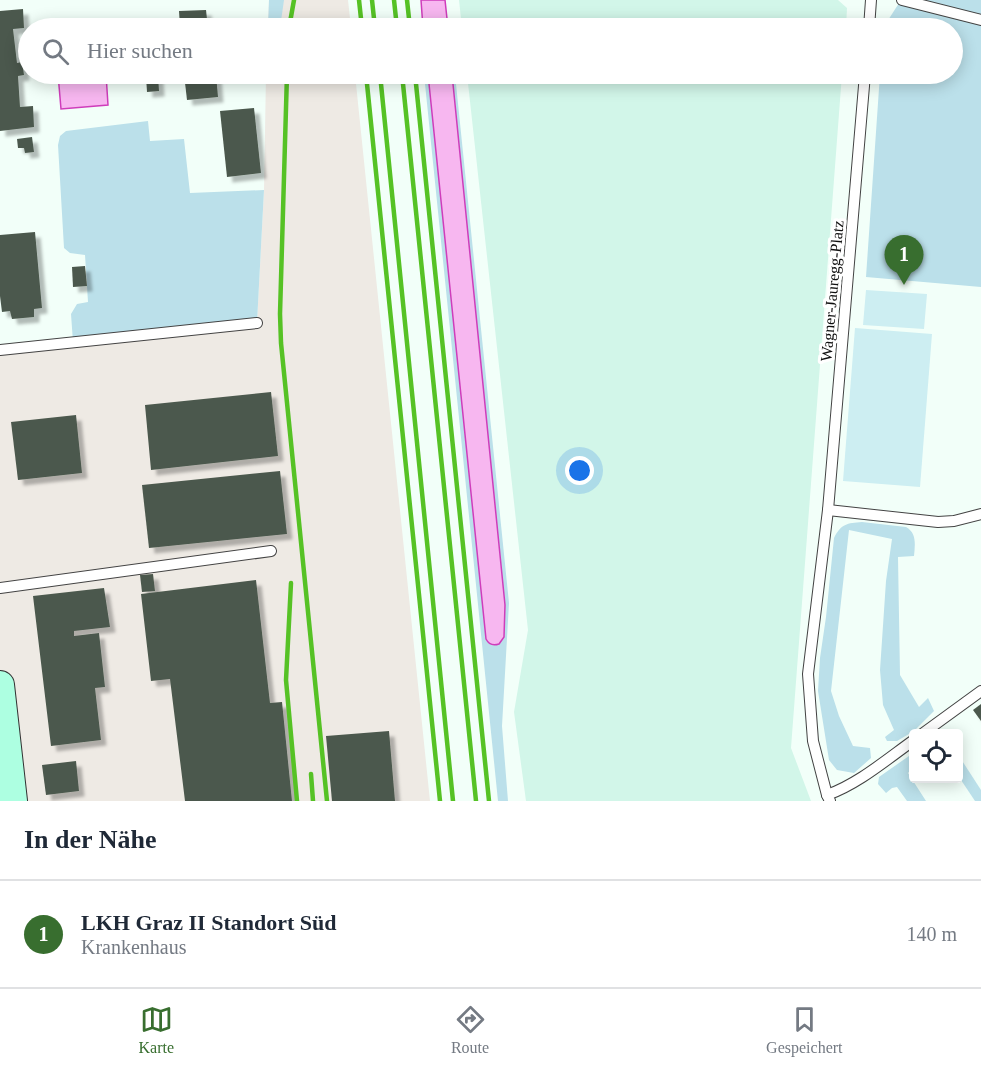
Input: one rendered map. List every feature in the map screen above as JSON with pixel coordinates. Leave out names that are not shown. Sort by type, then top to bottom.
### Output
[{"type":"street","points":[[0,685],[13,801]]},
{"type":"lane","points":[[870,18],[871,0]]},
{"type":"lane","points":[[902,0],[981,20]]},
{"type":"lane","name":"Wagner-Jauregg-Platz","points":[[828,798],[813,741],[808,674],[828,510],[864,84]]},
{"type":"lane","points":[[0,350],[257,323]]},
{"type":"lane","points":[[828,510],[938,522],[954,521],[981,514]]},
{"type":"lane","points":[[0,588],[271,551]]},
{"type":"lane","points":[[929,729],[981,691]]},
{"type":"lane","points":[[828,798],[909,744]]},
{"type":"shaded area","points":[[269,0],[348,0],[350,18],[268,18]]},
{"type":"shaded area","points":[[269,0],[284,0],[281,18],[268,18]]},
{"type":"shaded area","points":[[421,0],[445,0],[447,18],[422,18]]},
{"type":"shaded area","points":[[901,0],[981,0],[981,287],[866,277],[879,84],[963,84],[963,18],[889,18]]},
{"type":"shaded area","points":[[59,84],[107,84],[108,105],[61,109]]},
{"type":"shaded area","points":[[266,84],[356,84],[430,801],[13,801],[0,685],[0,350],[257,323],[264,190]]},
{"type":"shaded area","points":[[425,84],[456,84],[509,603],[502,726],[508,801],[498,801]]},
{"type":"shaded area","points":[[429,84],[453,84],[505,605],[504,637],[499,644],[495,645],[490,644],[486,639]]},
{"type":"shaded area","points":[[148,121],[150,141],[184,139],[190,193],[264,190],[257,323],[73,342],[71,314],[77,304],[88,302],[85,255],[70,253],[64,248],[58,145],[60,136],[66,131]]},
{"type":"shaded area","points":[[866,290],[927,294],[924,329],[863,325]]},
{"type":"shaded area","points":[[855,328],[932,334],[920,487],[843,481]]},
{"type":"shaded area","points":[[852,523],[906,527],[914,536],[914,556],[898,557],[900,675],[919,707],[928,698],[934,711],[916,729],[909,729],[909,734],[897,741],[887,741],[885,737],[894,730],[883,705],[880,670],[886,581],[892,539],[849,530],[831,691],[839,716],[853,746],[870,748],[871,758],[854,773],[837,770],[829,760],[818,691],[834,538],[845,525]]},
{"type":"shaded area","points":[[909,756],[909,783],[914,783],[926,801],[907,801],[897,787],[886,793],[878,784],[879,777]]},
{"type":"shaded area","points":[[963,762],[981,790],[981,801],[975,801],[963,783]]},
{"type":"green space","points":[[459,0],[838,0],[847,8],[846,18],[461,18]]},
{"type":"green space","points":[[468,84],[841,84],[791,748],[811,801],[526,801],[514,712],[528,630]]},
{"type":"building","points":[[23,9],[23,18],[18,18],[18,29],[13,29],[18,63],[20,107],[33,106],[34,127],[0,131],[0,11]]},
{"type":"building","points":[[206,10],[207,18],[179,18],[179,11]]},
{"type":"building","points":[[146,84],[159,84],[159,91],[147,92]]},
{"type":"building","points":[[185,84],[217,84],[218,97],[187,100]]},
{"type":"building","points":[[254,108],[261,173],[227,177],[220,111]]},
{"type":"building","points":[[32,137],[34,152],[25,153],[24,148],[18,148],[17,139]]},
{"type":"building","points":[[35,232],[42,308],[34,309],[34,317],[12,319],[10,311],[2,312],[0,235]]},
{"type":"building","points":[[85,266],[87,286],[73,287],[72,267]]},
{"type":"building","points":[[271,392],[278,456],[151,470],[145,405]]},
{"type":"building","points":[[76,415],[82,473],[18,480],[11,422]]},
{"type":"building","points":[[280,471],[287,534],[149,548],[142,485]]},
{"type":"building","points":[[153,574],[155,591],[142,592],[140,575]]},
{"type":"building","points":[[256,580],[270,703],[282,702],[292,801],[185,801],[170,679],[151,681],[141,594]]},
{"type":"building","points":[[104,588],[110,627],[74,631],[74,636],[99,633],[105,687],[95,688],[101,740],[51,746],[33,596]]},
{"type":"building","points":[[981,704],[981,721],[973,710]]},
{"type":"building","points":[[389,731],[395,801],[332,801],[326,736]]},
{"type":"building","points":[[76,761],[79,791],[46,795],[42,765]]},
{"type":"railway","points":[[291,18],[294,0]]},
{"type":"railway","points":[[359,0],[361,18]]},
{"type":"railway","points":[[372,0],[374,18]]},
{"type":"railway","points":[[394,0],[396,18]]},
{"type":"railway","points":[[407,0],[409,18]]},
{"type":"railway","points":[[287,84],[281,343],[327,801]]},
{"type":"railway","points":[[367,84],[440,801]]},
{"type":"railway","points":[[381,84],[453,801]]},
{"type":"railway","points":[[403,84],[476,801]]},
{"type":"railway","points":[[416,84],[489,801]]},
{"type":"railway","points":[[291,583],[286,680],[297,801]]},
{"type":"railway","points":[[311,774],[313,801]]},
{"type":"place","name":"LKH Graz II Standort Süd","points":[[904,285]]}]
